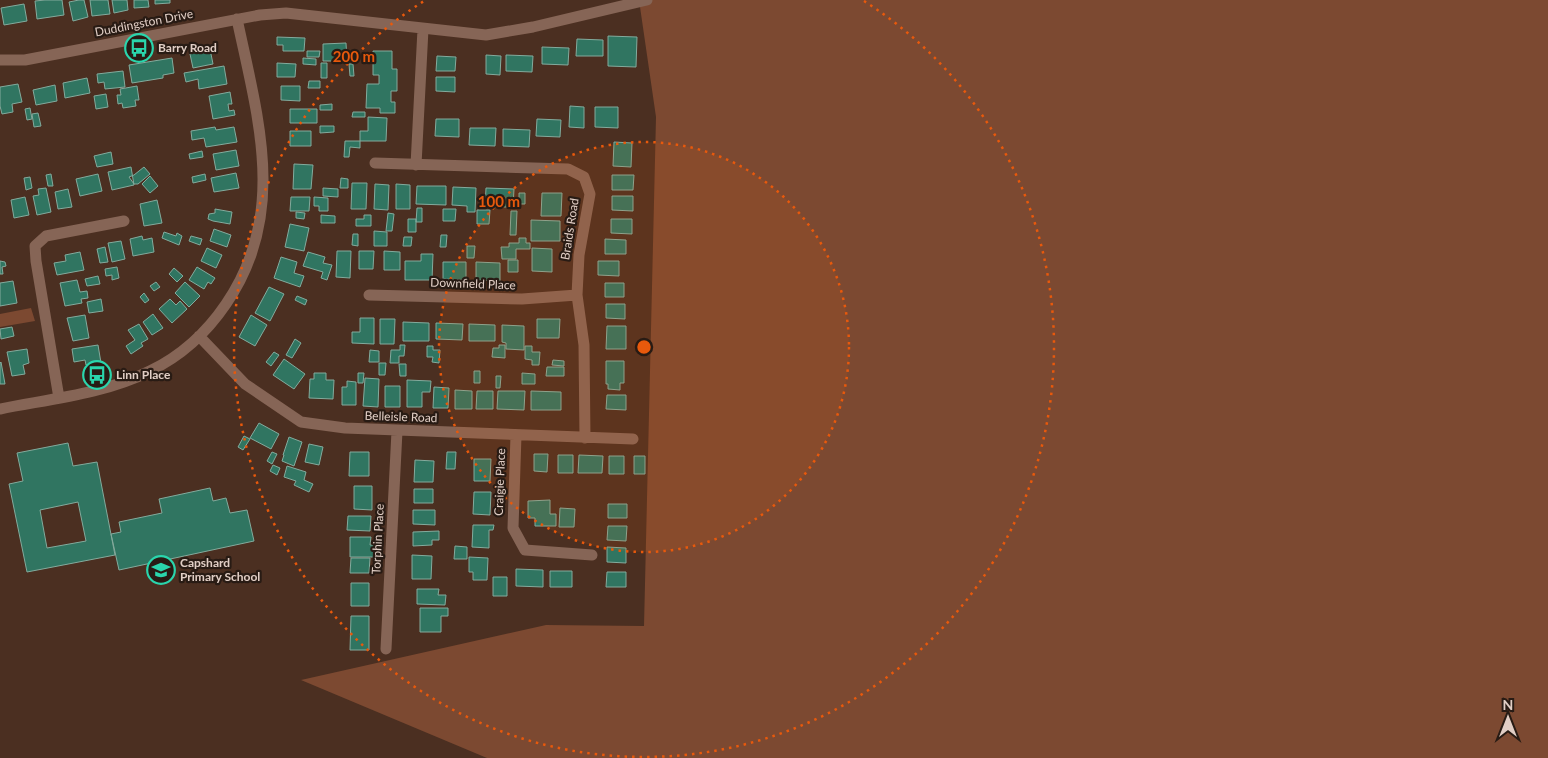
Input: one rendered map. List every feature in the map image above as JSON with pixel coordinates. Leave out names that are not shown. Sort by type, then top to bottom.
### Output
[{"type":"street","name":"Duddingston Drive","points":[[0,60],[25,60],[260,15],[286,13],[486,35],[534,27],[647,0]]},
{"type":"street","points":[[0,409],[119,384],[151,371],[178,355],[199,336],[224,307],[248,267],[260,229],[263,201],[264,172],[262,145],[237,20]]},
{"type":"street","points":[[416,165],[423,29]]},
{"type":"street","name":"Braids Road","points":[[375,163],[568,169],[584,177],[590,194],[579,255],[577,295],[584,345],[585,438]]},
{"type":"street","points":[[59,398],[35,246],[46,236],[124,221]]},
{"type":"street","name":"Downfield Place","points":[[369,295],[522,300],[577,295]]},
{"type":"street","name":"Belleisle Road","points":[[199,336],[245,384],[301,422],[345,428],[397,431],[633,440]]},
{"type":"street","name":"Torphin Place","points":[[386,649],[397,431]]},
{"type":"street","name":"Craigie Place","points":[[516,435],[513,528],[525,550],[592,556]]},
{"type":"shaded area","points":[[639,0],[1548,0],[1548,758],[487,758],[301,680],[546,625],[644,626],[656,117]]},
{"type":"shaded area","points":[[31,308],[35,321],[0,327],[0,314]]},
{"type":"building","points":[[62,0],[64,15],[37,19],[35,1]]},
{"type":"building","points":[[84,0],[88,17],[73,21],[69,2]]},
{"type":"building","points":[[90,0],[108,0],[110,14],[92,16]]},
{"type":"building","points":[[112,0],[127,0],[128,10],[114,13]]},
{"type":"building","points":[[134,0],[148,0],[149,7],[134,8]]},
{"type":"building","points":[[155,0],[170,0],[170,3],[155,4]]},
{"type":"building","points":[[24,4],[27,21],[4,25],[1,8]]},
{"type":"building","points":[[608,36],[637,37],[636,67],[608,66]]},
{"type":"building","points":[[277,37],[305,38],[304,51],[283,51],[283,45],[277,45]]},
{"type":"building","points":[[577,39],[603,40],[603,56],[576,56]]},
{"type":"building","points":[[346,43],[347,61],[323,61],[323,44]]},
{"type":"building","points":[[542,47],[569,48],[568,65],[542,64]]},
{"type":"building","points":[[210,49],[213,64],[193,68],[190,54]]},
{"type":"building","points":[[307,51],[320,51],[319,57],[307,57]]},
{"type":"building","points":[[373,51],[392,51],[392,69],[397,69],[397,91],[391,91],[391,102],[395,102],[395,113],[380,113],[380,108],[366,108],[367,84],[379,84],[379,75],[373,75]]},
{"type":"building","points":[[486,55],[501,56],[500,75],[486,74]]},
{"type":"building","points":[[506,55],[533,56],[532,72],[506,71]]},
{"type":"building","points":[[437,56],[456,57],[455,71],[436,71]]},
{"type":"building","points":[[172,58],[174,73],[163,75],[163,78],[132,83],[129,65]]},
{"type":"building","points":[[303,58],[316,59],[316,65],[303,64]]},
{"type":"building","points":[[277,63],[296,64],[295,77],[277,77]]},
{"type":"building","points":[[321,63],[327,63],[327,78],[321,78]]},
{"type":"building","points":[[349,64],[353,64],[354,76],[350,76]]},
{"type":"building","points":[[224,66],[227,84],[199,89],[198,79],[186,82],[184,73]]},
{"type":"building","points":[[123,71],[125,87],[105,89],[104,82],[98,83],[97,74]]},
{"type":"building","points":[[436,77],[455,77],[455,92],[436,91]]},
{"type":"building","points":[[87,78],[90,93],[65,98],[63,83]]},
{"type":"building","points":[[309,81],[320,81],[320,88],[308,88]]},
{"type":"building","points":[[18,84],[22,102],[12,104],[13,112],[2,114],[0,87]]},
{"type":"building","points":[[55,85],[57,101],[36,105],[33,90]]},
{"type":"building","points":[[137,86],[139,100],[135,100],[136,106],[123,108],[122,103],[118,104],[117,95],[121,95],[120,89]]},
{"type":"building","points":[[281,86],[300,86],[300,101],[281,100]]},
{"type":"building","points":[[230,92],[232,104],[228,104],[229,111],[234,110],[235,115],[213,119],[209,96]]},
{"type":"building","points":[[106,94],[108,107],[96,109],[94,96]]},
{"type":"building","points":[[332,104],[332,110],[320,110],[320,105]]},
{"type":"building","points":[[570,106],[584,107],[584,128],[569,127]]},
{"type":"building","points":[[595,107],[618,107],[618,128],[595,127]]},
{"type":"building","points":[[30,108],[32,119],[27,120],[25,109]]},
{"type":"building","points":[[290,109],[317,109],[317,123],[290,123]]},
{"type":"building","points":[[353,112],[365,112],[365,117],[352,117]]},
{"type":"building","points":[[38,113],[41,126],[34,127],[32,114]]},
{"type":"building","points":[[368,117],[387,118],[386,141],[360,141],[360,131],[368,131]]},
{"type":"building","points":[[436,119],[459,119],[459,137],[435,136]]},
{"type":"building","points":[[537,119],[561,120],[560,137],[536,136]]},
{"type":"building","points":[[320,126],[334,126],[334,132],[320,133]]},
{"type":"building","points":[[215,127],[216,130],[234,127],[237,142],[206,147],[204,138],[192,140],[191,131]]},
{"type":"building","points":[[470,128],[496,128],[495,146],[469,145]]},
{"type":"building","points":[[503,129],[530,130],[529,147],[503,146]]},
{"type":"building","points":[[290,131],[311,131],[311,146],[290,146]]},
{"type":"building","points":[[345,141],[360,141],[360,148],[350,147],[349,157],[344,157]]},
{"type":"building","points":[[614,142],[632,143],[631,167],[613,166]]},
{"type":"building","points":[[236,150],[239,166],[216,170],[213,154]]},
{"type":"building","points":[[202,151],[203,157],[190,159],[189,154]]},
{"type":"building","points":[[111,152],[113,164],[97,167],[94,156]]},
{"type":"building","points":[[294,164],[313,165],[311,189],[293,189]]},
{"type":"building","points":[[131,167],[134,185],[112,190],[108,172]]},
{"type":"building","points":[[144,167],[150,174],[138,184],[134,184],[129,177]]},
{"type":"building","points":[[236,173],[239,188],[214,192],[211,178]]},
{"type":"building","points":[[51,174],[53,186],[48,186],[46,175]]},
{"type":"building","points":[[98,174],[102,191],[80,196],[76,179]]},
{"type":"building","points":[[205,174],[206,180],[193,183],[192,177]]},
{"type":"building","points":[[612,175],[634,175],[633,190],[612,190]]},
{"type":"building","points":[[150,176],[158,186],[150,193],[142,184]]},
{"type":"building","points":[[30,177],[32,188],[26,190],[24,178]]},
{"type":"building","points":[[341,178],[348,179],[348,188],[340,188]]},
{"type":"building","points":[[352,183],[367,183],[366,209],[351,209]]},
{"type":"building","points":[[375,184],[389,185],[388,210],[374,209]]},
{"type":"building","points":[[396,184],[410,185],[410,209],[396,209]]},
{"type":"building","points":[[417,186],[446,186],[446,205],[416,204]]},
{"type":"building","points":[[453,187],[476,188],[475,212],[467,212],[467,206],[452,205]]},
{"type":"building","points":[[46,188],[51,212],[37,215],[33,196],[39,195],[38,189]]},
{"type":"building","points":[[323,188],[338,189],[338,197],[323,196]]},
{"type":"building","points":[[486,188],[514,189],[513,207],[485,207]]},
{"type":"building","points":[[68,189],[72,207],[58,209],[55,192]]},
{"type":"building","points":[[519,193],[525,193],[525,204],[519,204]]},
{"type":"building","points":[[542,193],[562,193],[561,216],[541,216]]},
{"type":"building","points":[[612,196],[633,196],[633,211],[612,210]]},
{"type":"building","points":[[25,197],[29,215],[14,218],[11,200]]},
{"type":"building","points":[[291,197],[310,197],[309,211],[290,211]]},
{"type":"building","points":[[314,197],[328,198],[328,211],[319,211],[319,206],[314,206]]},
{"type":"building","points":[[157,200],[162,223],[144,226],[140,204]]},
{"type":"building","points":[[417,208],[422,208],[422,222],[416,222]]},
{"type":"building","points":[[215,209],[232,212],[230,224],[208,219],[209,214],[215,213]]},
{"type":"building","points":[[443,209],[456,209],[455,221],[443,221]]},
{"type":"building","points":[[477,210],[490,210],[489,224],[477,224]]},
{"type":"building","points":[[511,211],[517,211],[516,235],[510,235]]},
{"type":"building","points":[[296,212],[305,213],[304,219],[296,218]]},
{"type":"building","points":[[388,213],[394,214],[392,231],[386,231]]},
{"type":"building","points":[[321,215],[335,216],[335,223],[321,223]]},
{"type":"building","points":[[364,215],[371,215],[371,226],[356,226],[356,219],[364,219]]},
{"type":"building","points":[[408,219],[416,219],[416,232],[408,232]]},
{"type":"building","points":[[611,219],[632,219],[632,234],[611,233]]},
{"type":"building","points":[[531,220],[560,221],[560,241],[531,241]]},
{"type":"building","points":[[290,224],[309,228],[304,251],[285,247]]},
{"type":"building","points":[[214,229],[231,235],[227,247],[210,241]]},
{"type":"building","points":[[374,231],[387,232],[387,246],[374,246]]},
{"type":"building","points":[[164,232],[176,236],[177,233],[182,236],[179,245],[162,238]]},
{"type":"building","points":[[353,234],[358,234],[358,246],[352,245]]},
{"type":"building","points":[[441,235],[447,235],[446,247],[440,247]]},
{"type":"building","points":[[142,236],[143,240],[152,238],[154,252],[133,256],[130,239]]},
{"type":"building","points":[[191,236],[202,239],[200,245],[189,241]]},
{"type":"building","points":[[404,237],[412,237],[411,246],[403,246]]},
{"type":"building","points":[[519,238],[526,238],[526,243],[530,243],[530,249],[516,249],[516,259],[502,259],[501,247],[509,247],[509,243],[519,243]]},
{"type":"building","points":[[605,239],[626,240],[626,254],[605,254]]},
{"type":"building","points":[[121,241],[125,259],[112,262],[108,243]]},
{"type":"building","points":[[467,246],[475,246],[474,258],[467,258]]},
{"type":"building","points":[[105,247],[108,262],[100,263],[97,249]]},
{"type":"building","points":[[207,248],[222,255],[216,268],[201,261]]},
{"type":"building","points":[[532,248],[552,249],[552,272],[532,271]]},
{"type":"building","points":[[337,251],[351,251],[350,278],[336,277]]},
{"type":"building","points":[[359,251],[374,251],[373,269],[359,269]]},
{"type":"building","points":[[384,251],[400,252],[400,270],[384,270]]},
{"type":"building","points":[[80,252],[84,270],[57,275],[54,263],[66,261],[65,255]]},
{"type":"building","points":[[308,252],[325,257],[323,263],[332,265],[327,280],[321,278],[323,272],[303,266]]},
{"type":"building","points":[[421,254],[433,254],[432,280],[405,280],[405,261],[421,261]]},
{"type":"building","points":[[281,257],[297,262],[294,273],[304,276],[300,287],[274,278]]},
{"type":"building","points":[[508,260],[518,260],[518,272],[508,272]]},
{"type":"building","points":[[0,261],[5,262],[6,266],[2,267],[3,274],[0,274]]},
{"type":"building","points":[[598,261],[619,261],[619,276],[598,275]]},
{"type":"building","points":[[443,262],[466,262],[466,280],[443,279]]},
{"type":"building","points":[[476,262],[500,263],[500,281],[476,280]]},
{"type":"building","points":[[117,267],[119,278],[112,280],[112,275],[106,276],[105,269]]},
{"type":"building","points":[[197,267],[215,278],[211,284],[208,282],[204,289],[189,280]]},
{"type":"building","points":[[174,268],[183,276],[177,282],[169,274]]},
{"type":"building","points":[[98,276],[100,284],[87,286],[85,279]]},
{"type":"building","points":[[77,280],[80,292],[87,291],[88,298],[81,299],[82,303],[65,306],[60,283]]},
{"type":"building","points":[[13,281],[17,303],[0,306],[0,283]]},
{"type":"building","points":[[156,282],[160,287],[154,291],[150,286]]},
{"type":"building","points":[[185,282],[200,296],[189,307],[175,293]]},
{"type":"building","points":[[605,283],[624,283],[624,297],[605,297]]},
{"type":"building","points":[[269,287],[284,294],[270,321],[255,313]]},
{"type":"building","points":[[144,293],[149,300],[145,303],[140,297]]},
{"type":"building","points":[[297,296],[307,300],[305,305],[295,300]]},
{"type":"building","points":[[101,299],[103,311],[89,313],[87,302]]},
{"type":"building","points":[[170,299],[176,305],[180,301],[187,309],[172,323],[159,309]]},
{"type":"building","points":[[606,304],[625,304],[625,319],[606,318]]},
{"type":"building","points":[[153,314],[163,328],[152,335],[143,322]]},
{"type":"building","points":[[85,315],[89,338],[73,341],[67,318]]},
{"type":"building","points":[[251,315],[267,325],[255,346],[239,337]]},
{"type":"building","points":[[360,318],[374,318],[374,344],[352,343],[352,332],[360,332]]},
{"type":"building","points":[[380,319],[395,319],[394,344],[380,344]]},
{"type":"building","points":[[537,319],[560,319],[559,338],[537,338]]},
{"type":"building","points":[[403,322],[429,323],[429,341],[403,341]]},
{"type":"building","points":[[436,323],[463,324],[462,340],[436,339]]},
{"type":"building","points":[[139,324],[148,339],[141,343],[143,346],[131,354],[126,346],[135,340],[128,330]]},
{"type":"building","points":[[469,324],[495,325],[495,341],[469,341]]},
{"type":"building","points":[[502,325],[524,326],[524,350],[506,349],[506,343],[502,342]]},
{"type":"building","points":[[607,326],[626,326],[626,349],[606,349]]},
{"type":"building","points":[[12,327],[14,336],[1,339],[0,329]]},
{"type":"building","points":[[295,339],[301,343],[292,358],[286,355]]},
{"type":"building","points":[[98,345],[101,363],[86,365],[85,360],[74,362],[72,349]]},
{"type":"building","points":[[400,345],[405,345],[404,356],[399,356],[399,363],[390,363],[391,350],[400,350]]},
{"type":"building","points":[[499,345],[505,345],[505,358],[492,357],[493,348],[499,348]]},
{"type":"building","points":[[427,346],[433,346],[433,350],[440,350],[439,363],[432,362],[433,357],[427,357]]},
{"type":"building","points":[[525,346],[532,346],[532,352],[540,352],[539,365],[532,365],[532,360],[525,359]]},
{"type":"building","points":[[27,349],[29,363],[23,365],[25,374],[12,376],[7,352]]},
{"type":"building","points":[[370,350],[379,351],[379,362],[369,362]]},
{"type":"building","points":[[274,352],[279,355],[271,366],[266,362]]},
{"type":"building","points":[[284,359],[305,374],[294,389],[273,375]]},
{"type":"building","points":[[553,360],[564,361],[564,366],[552,365]]},
{"type":"building","points":[[606,361],[624,361],[624,383],[620,383],[620,390],[608,389],[608,384],[606,384]]},
{"type":"building","points":[[1,362],[5,384],[0,384]]},
{"type":"building","points":[[379,363],[386,363],[385,375],[379,375]]},
{"type":"building","points":[[399,364],[406,364],[406,376],[400,376]]},
{"type":"building","points":[[547,367],[564,367],[564,376],[546,376]]},
{"type":"building","points":[[474,371],[480,371],[480,383],[474,383]]},
{"type":"building","points":[[314,373],[326,373],[326,380],[334,380],[333,399],[309,398],[310,379],[314,379]]},
{"type":"building","points":[[358,373],[364,373],[363,383],[358,383]]},
{"type":"building","points":[[522,373],[535,374],[535,384],[522,384]]},
{"type":"building","points":[[496,376],[501,376],[500,388],[496,388]]},
{"type":"building","points":[[365,378],[379,379],[378,407],[363,406]]},
{"type":"building","points":[[407,380],[431,381],[430,392],[422,392],[422,407],[407,407]]},
{"type":"building","points":[[347,381],[356,382],[356,405],[342,405],[342,387],[347,387]]},
{"type":"building","points":[[385,386],[400,386],[400,407],[385,407]]},
{"type":"building","points":[[434,387],[449,388],[448,408],[433,408]]},
{"type":"building","points":[[455,390],[472,391],[472,409],[455,409]]},
{"type":"building","points":[[477,391],[493,391],[493,409],[476,409]]},
{"type":"building","points":[[498,391],[525,391],[524,410],[497,409]]},
{"type":"building","points":[[531,391],[561,392],[561,410],[531,410]]},
{"type":"building","points":[[607,395],[626,395],[626,410],[606,409]]},
{"type":"building","points":[[259,423],[279,434],[271,449],[250,438]]},
{"type":"building","points":[[244,436],[250,439],[243,450],[238,447]]},
{"type":"building","points":[[289,437],[302,442],[294,466],[282,461]]},
{"type":"building","points":[[68,443],[73,466],[97,462],[115,555],[27,572],[9,484],[23,481],[17,453]],"holes":[[[78,502],[86,541],[47,548],[40,510]]]},
{"type":"building","points":[[309,444],[323,447],[319,465],[305,462]]},
{"type":"building","points":[[272,452],[277,454],[272,464],[267,461]]},
{"type":"building","points":[[350,452],[369,452],[369,476],[349,476]]},
{"type":"building","points":[[447,452],[456,452],[455,469],[446,469]]},
{"type":"building","points":[[534,454],[548,454],[547,472],[534,471]]},
{"type":"building","points":[[558,455],[573,455],[573,473],[558,473]]},
{"type":"building","points":[[579,455],[603,456],[602,473],[578,473]]},
{"type":"building","points":[[609,456],[624,456],[624,474],[609,474]]},
{"type":"building","points":[[634,456],[645,456],[645,474],[634,474]]},
{"type":"building","points":[[474,459],[491,459],[490,481],[474,481]]},
{"type":"building","points":[[415,460],[434,461],[433,482],[414,482]]},
{"type":"building","points":[[273,465],[280,468],[277,475],[270,471]]},
{"type":"building","points":[[287,466],[306,472],[304,480],[313,484],[309,492],[294,485],[296,481],[284,477]]},
{"type":"building","points":[[354,486],[372,486],[372,510],[354,509]]},
{"type":"building","points":[[210,488],[213,501],[226,498],[230,513],[247,510],[254,541],[119,570],[111,534],[121,532],[119,522],[162,513],[159,499]]},
{"type":"building","points":[[414,489],[433,489],[433,503],[414,503]]},
{"type":"building","points":[[474,492],[491,492],[490,515],[473,514]]},
{"type":"building","points":[[550,500],[550,514],[556,514],[556,526],[535,526],[535,518],[528,518],[528,501]]},
{"type":"building","points":[[608,504],[627,504],[627,518],[608,518]]},
{"type":"building","points":[[560,508],[575,509],[574,527],[559,527]]},
{"type":"building","points":[[413,510],[435,510],[435,525],[413,524]]},
{"type":"building","points":[[348,516],[371,516],[370,531],[347,530]]},
{"type":"building","points":[[473,525],[494,525],[493,530],[489,530],[489,548],[472,547]]},
{"type":"building","points":[[608,526],[627,526],[626,541],[607,540]]},
{"type":"building","points":[[439,531],[439,540],[432,540],[432,545],[413,546],[413,532]]},
{"type":"building","points":[[350,537],[371,537],[370,545],[375,545],[375,557],[350,557]]},
{"type":"building","points":[[455,546],[467,547],[467,559],[454,559]]},
{"type":"building","points":[[607,547],[626,548],[626,563],[607,562]]},
{"type":"building","points":[[412,555],[432,556],[431,579],[412,579]]},
{"type":"building","points":[[469,557],[488,558],[487,580],[473,580],[473,572],[469,572]]},
{"type":"building","points":[[351,558],[370,558],[369,573],[350,573]]},
{"type":"building","points":[[516,569],[543,570],[543,587],[516,586]]},
{"type":"building","points":[[550,571],[572,571],[572,587],[550,587]]},
{"type":"building","points":[[607,572],[626,572],[626,587],[606,587]]},
{"type":"building","points":[[493,577],[507,577],[507,596],[493,596]]},
{"type":"building","points":[[351,583],[369,583],[369,606],[351,606]]},
{"type":"building","points":[[417,589],[439,589],[438,595],[446,595],[445,605],[417,604]]},
{"type":"building","points":[[420,608],[448,608],[448,616],[441,616],[441,632],[420,632]]},
{"type":"building","points":[[351,616],[369,616],[369,650],[350,650]]},
{"type":"place","name":"Barry Road","points":[[139,48]]},
{"type":"place","name":"Linn Place","points":[[97,375]]},
{"type":"place","name":"Capshard Primary School","points":[[161,570]]}]
